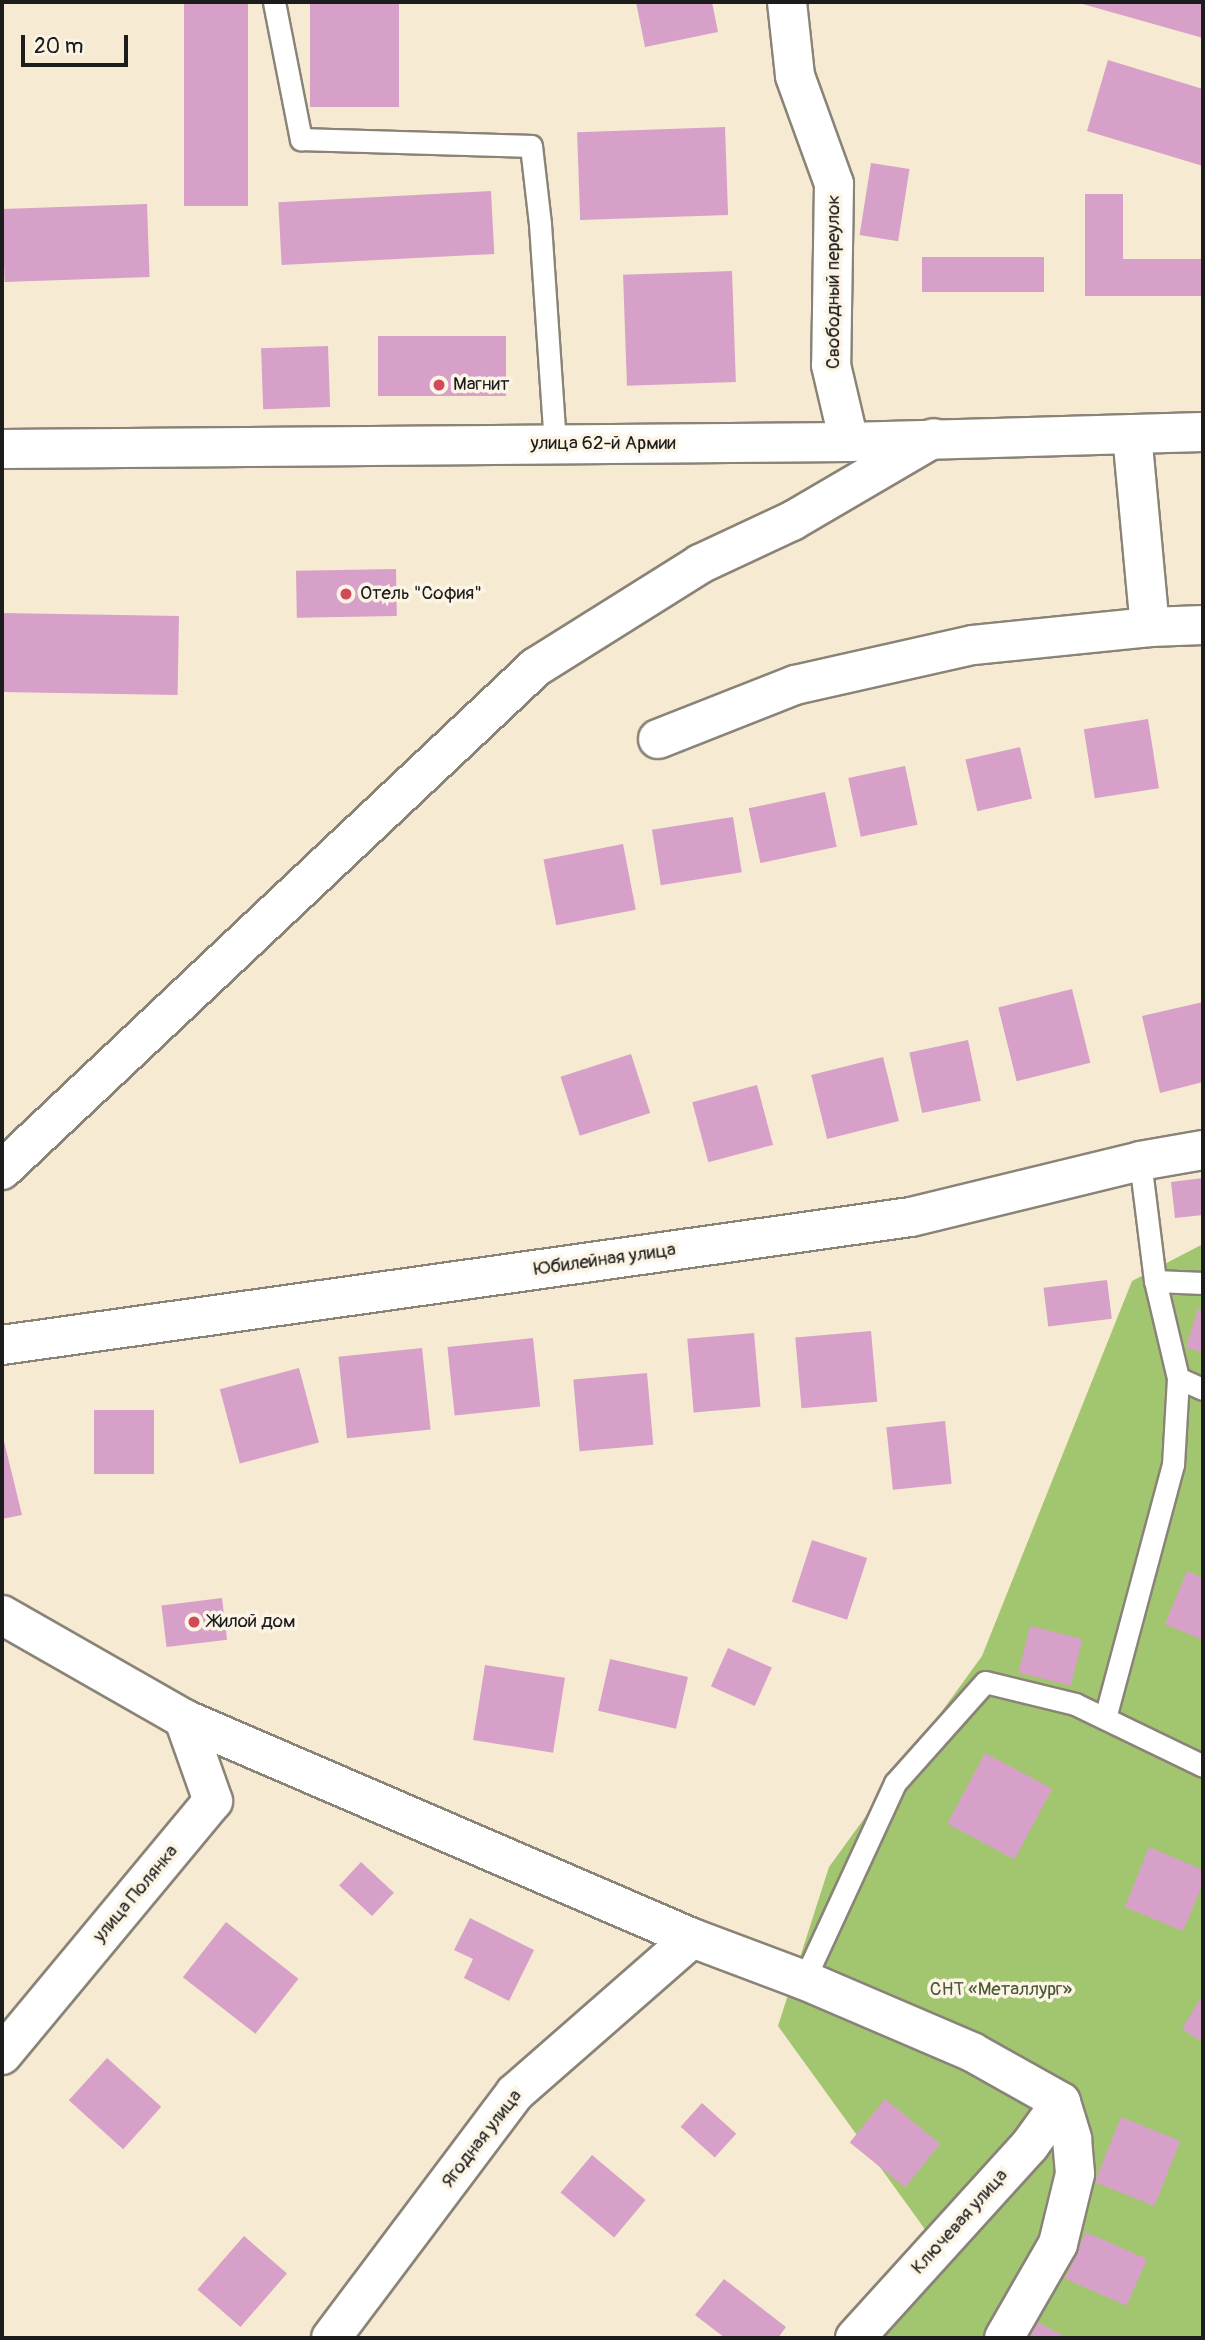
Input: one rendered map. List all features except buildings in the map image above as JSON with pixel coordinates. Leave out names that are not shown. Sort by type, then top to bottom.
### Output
[{"type":"street","name":"Свободный переулок","points":[[787,2],[795,76],[834,184],[831,365],[849,442]]},
{"type":"street","name":"улица 62-й Армии","points":[[2,449],[849,442],[1203,432]]},
{"type":"street","points":[[1132,434],[1150,626]]},
{"type":"street","points":[[2,1170],[536,667],[700,564],[792,521],[934,438]]},
{"type":"street","points":[[658,740],[807,682],[973,645],[1150,626],[1203,625]]},
{"type":"street","name":"Юбилейная улица","points":[[2,1345],[911,1217],[1140,1161],[1203,1150]]},
{"type":"street","points":[[2,1615],[184,1718],[692,1938],[804,1980],[972,2052],[1061,2102],[1072,2139],[1075,2174],[1058,2244],[1004,2338]]},
{"type":"street","name":"улица Полянка","points":[[2,2055],[213,1801],[184,1718]]},
{"type":"street","name":"Ягодная улица","points":[[331,2338],[515,2094],[692,1938]]},
{"type":"street","name":"Ключевая улица","points":[[855,2338],[1030,2145],[1061,2102]]},
{"type":"lane","points":[[275,2],[301,139],[531,146],[540,224],[555,445]]},
{"type":"lane","points":[[1105,1718],[1172,1465],[1178,1378],[1155,1281],[1140,1161]]},
{"type":"lane","points":[[1155,1281],[1203,1283]]},
{"type":"lane","points":[[1178,1378],[1203,1389]]},
{"type":"lane","points":[[804,1980],[895,1783],[985,1682],[1075,1704],[1203,1766]]},
{"type":"green space","name":"СНТ «Металлург»","points":[[1203,1244],[1203,2338],[833,2338],[932,2239],[778,2026],[829,1867],[982,1656],[1132,1281]]},
{"type":"place","name":"Магнит","points":[[439,385]]},
{"type":"place","name":"Отель \"София\"","points":[[346,594]]},
{"type":"place","name":"Жилой дом","points":[[194,1622]]}]
